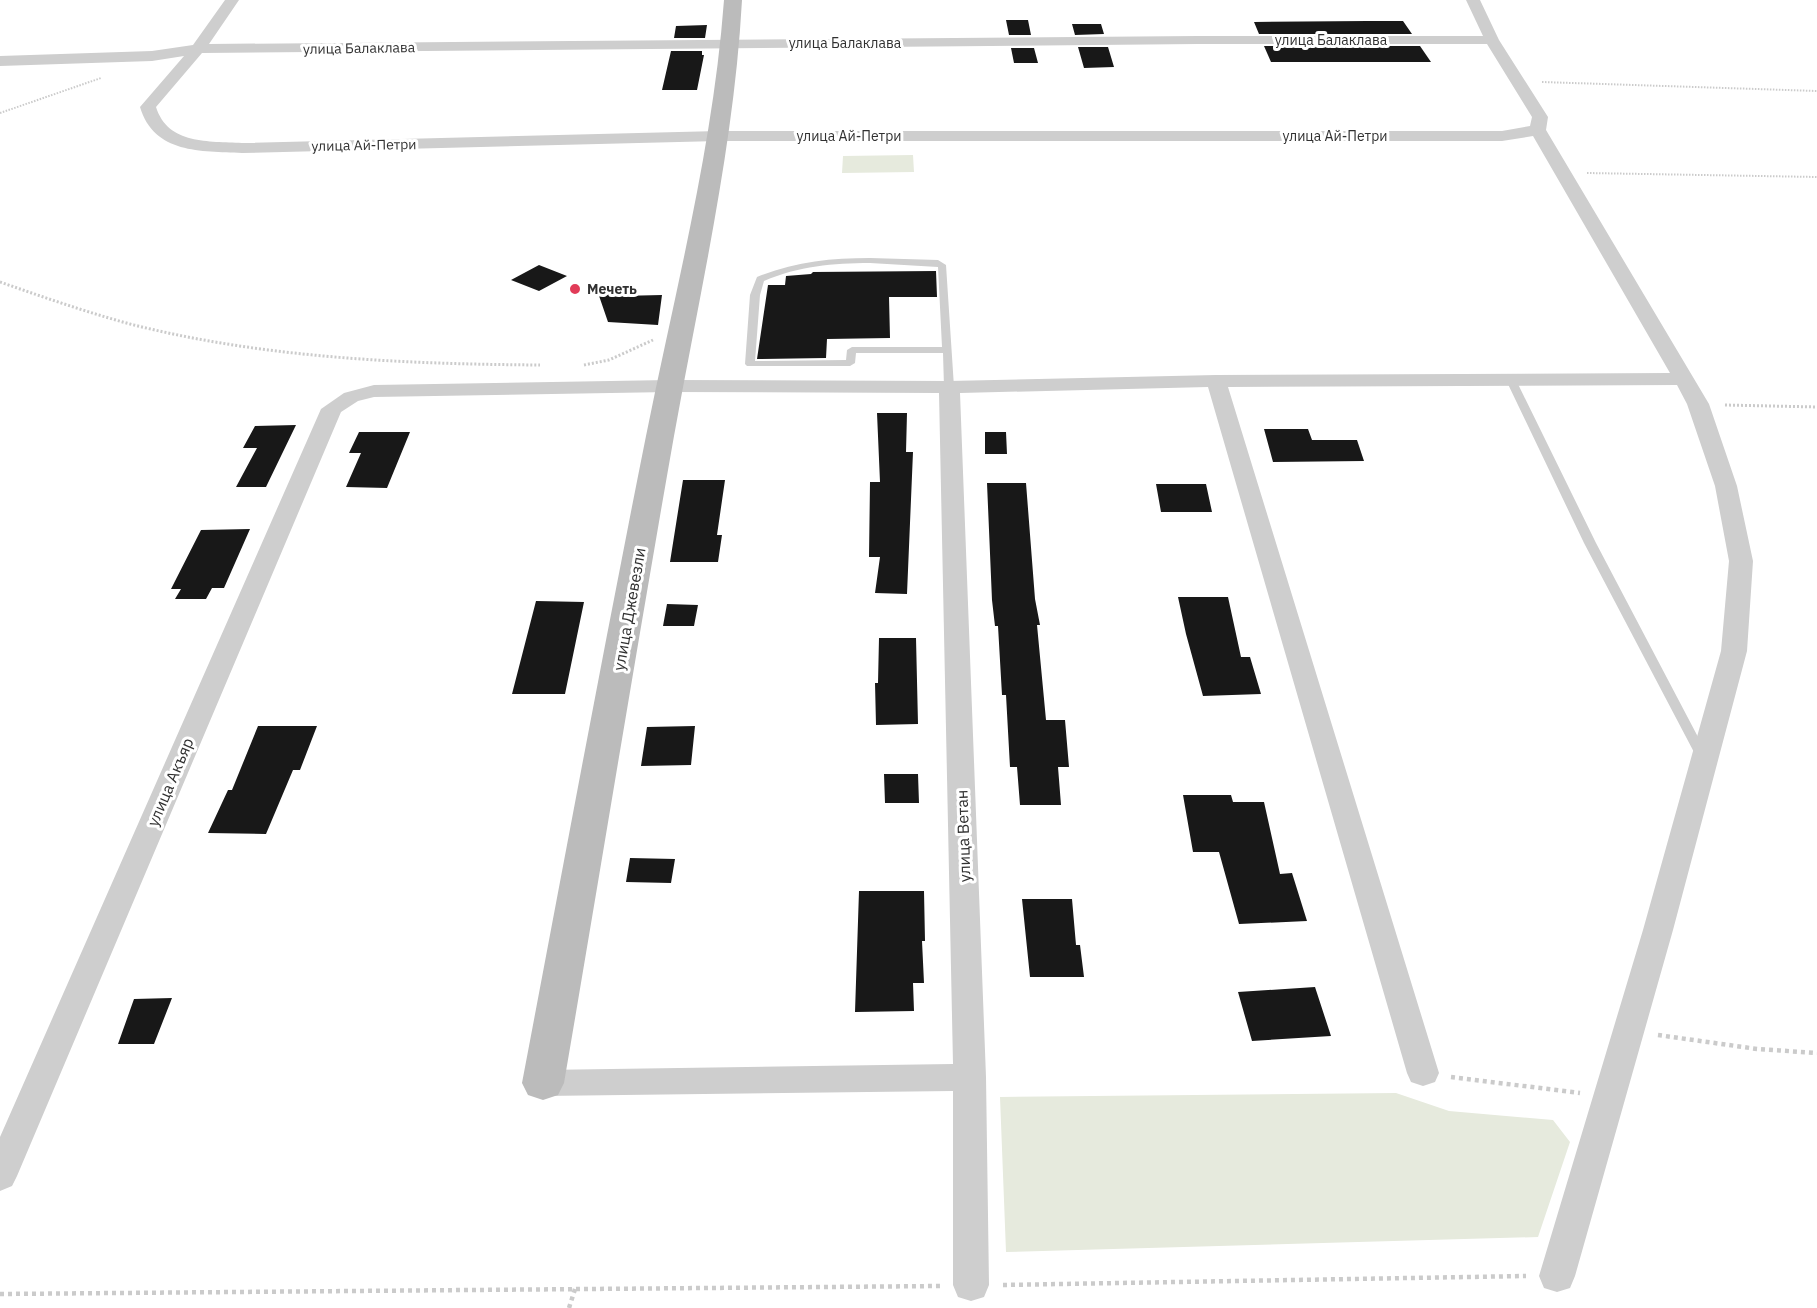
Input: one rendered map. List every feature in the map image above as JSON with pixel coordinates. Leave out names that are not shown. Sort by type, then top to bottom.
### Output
[{"type":"street","points":[[198,50],[232,0]]},
{"type":"street","name":"улица Джевезли","points":[[543,1083],[669,386],[719,136],[731,44],[733,0]]},
{"type":"street","points":[[1473,0],[1492,40],[1540,117],[1538,130],[1698,404],[1726,486],[1741,561],[1734,651],[1610,1097],[1557,1276]]},
{"type":"street","name":"улица Балаклава","points":[[0,61],[152,56],[198,50],[1198,40],[1492,40]]},
{"type":"street","name":"улица Ай-Петри","points":[[198,50],[148,107],[150,118],[163,134],[190,145],[242,148],[719,136],[1502,136],[1538,130]]},
{"type":"street","points":[[669,386],[949,387],[1216,381],[1682,379]]},
{"type":"street","points":[[1216,381],[1423,1073]]},
{"type":"street","name":"улица Акъяр","points":[[0,1176],[332,409],[351,397],[374,391],[669,386]]},
{"type":"street","name":"улица Ветан","points":[[949,387],[970,1077],[971,1285]]},
{"type":"street","points":[[543,1083],[970,1077]]},
{"type":"lane","points":[[947,350],[852,350],[850,363],[750,364],[755,295],[760,279],[777,270],[806,264],[938,263],[943,267],[949,387]]},
{"type":"lane","points":[[1511,380],[1590,543],[1704,760]]},
{"type":"path","points":[[1518,82],[1817,91]]},
{"type":"path","points":[[1564,173],[1817,177]]},
{"type":"path","points":[[0,282],[93,315],[201,340],[378,360],[548,365]]},
{"type":"path","points":[[581,366],[609,360],[681,327]]},
{"type":"path","points":[[1698,404],[1817,407]]},
{"type":"path","points":[[1627,1031],[1757,1049],[1817,1053]]},
{"type":"path","points":[[1423,1073],[1610,1097]]},
{"type":"path","points":[[0,1294],[1227,1283],[1557,1276]]},
{"type":"path","points":[[569,1308],[575,1289]]},
{"type":"shaded area","points":[[913,155],[914,172],[842,173],[843,156]]},
{"type":"shaded area","points":[[1396,1093],[1449,1111],[1553,1120],[1570,1142],[1538,1237],[1006,1252],[1000,1097]]},
{"type":"building","points":[[1006,20],[1028,20],[1031,35],[1009,35]]},
{"type":"building","points":[[1403,21],[1412,34],[1259,34],[1254,22]]},
{"type":"building","points":[[1072,24],[1101,24],[1104,34],[1075,35]]},
{"type":"building","points":[[707,25],[705,38],[674,38],[676,26]]},
{"type":"building","points":[[1264,46],[1420,46],[1431,62],[1271,62]]},
{"type":"building","points":[[1078,47],[1108,47],[1114,67],[1084,68]]},
{"type":"building","points":[[1011,48],[1034,48],[1038,63],[1014,63]]},
{"type":"building","points":[[671,51],[702,51],[704,55],[697,90],[662,90]]},
{"type":"building","points":[[539,265],[567,276],[539,291],[511,280]]},
{"type":"building","points":[[936,271],[937,297],[889,297],[890,338],[827,339],[826,358],[757,359],[768,285],[785,285],[786,276],[813,272]]},
{"type":"building","points":[[596,287],[619,296],[662,295],[658,325],[608,322]]},
{"type":"building","points":[[877,413],[907,413],[906,452],[913,452],[907,594],[875,593],[880,557],[869,557],[870,482],[880,482]]},
{"type":"building","points":[[296,425],[266,487],[236,487],[257,448],[243,448],[255,426]]},
{"type":"building","points":[[1264,429],[1308,429],[1312,440],[1357,440],[1364,461],[1273,462]]},
{"type":"building","points":[[359,432],[410,432],[387,488],[346,487],[361,453],[349,453]]},
{"type":"building","points":[[985,432],[1006,432],[1007,454],[985,454]]},
{"type":"building","points":[[683,480],[725,480],[717,535],[722,535],[718,562],[670,562]]},
{"type":"building","points":[[987,483],[1026,483],[1035,599],[1040,625],[1037,625],[1046,720],[1065,720],[1069,767],[1058,767],[1061,805],[1020,805],[1017,767],[1010,767],[1006,695],[1002,695],[998,626],[995,626],[992,600]]},
{"type":"building","points":[[1156,484],[1206,484],[1212,512],[1161,512]]},
{"type":"building","points":[[250,529],[224,588],[212,588],[206,599],[175,599],[181,589],[171,589],[201,530]]},
{"type":"building","points":[[1178,597],[1228,597],[1241,657],[1250,657],[1261,694],[1203,696]]},
{"type":"building","points":[[536,601],[584,602],[565,694],[512,694]]},
{"type":"building","points":[[667,604],[698,605],[694,626],[663,626]]},
{"type":"building","points":[[879,638],[916,638],[918,724],[876,725],[875,683],[878,683]]},
{"type":"building","points":[[258,726],[317,726],[300,770],[293,770],[266,834],[208,833],[228,790],[232,790]]},
{"type":"building","points":[[695,726],[691,765],[641,766],[647,727]]},
{"type":"building","points":[[884,774],[918,774],[919,803],[885,803]]},
{"type":"building","points":[[1183,795],[1231,795],[1233,802],[1264,802],[1280,874],[1292,873],[1307,921],[1239,924],[1219,852],[1193,852]]},
{"type":"building","points":[[630,858],[675,859],[671,883],[626,882]]},
{"type":"building","points":[[859,891],[924,891],[925,941],[922,941],[924,983],[913,983],[914,1011],[855,1012]]},
{"type":"building","points":[[1022,899],[1072,899],[1076,945],[1080,945],[1084,977],[1030,977]]},
{"type":"building","points":[[1315,987],[1331,1036],[1252,1041],[1238,992]]},
{"type":"building","points":[[172,998],[154,1044],[118,1044],[134,999]]},
{"type":"place","name":"Мечеть","points":[[575,289]]}]
